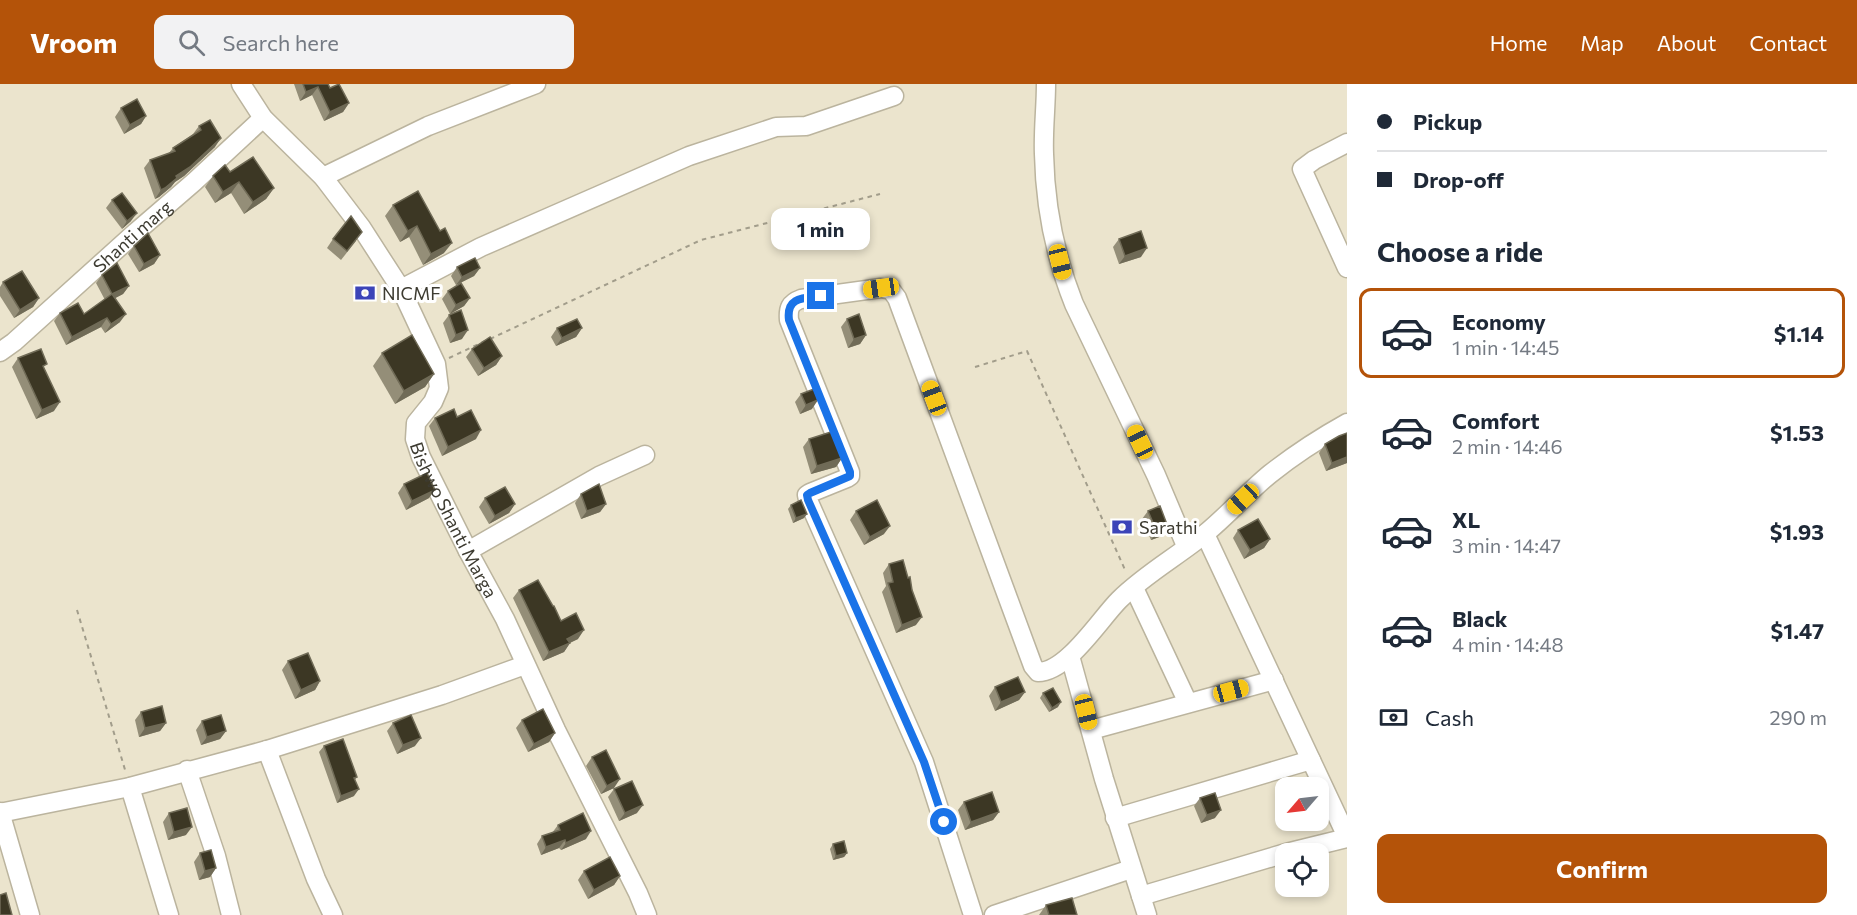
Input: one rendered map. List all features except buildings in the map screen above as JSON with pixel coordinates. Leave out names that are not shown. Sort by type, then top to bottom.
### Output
[{"type":"street","name":"Bishwo Shanti Marga","points":[[241,84],[263,118],[323,177],[361,227],[401,289],[436,364],[439,388],[433,402],[416,423],[415,439],[421,457],[505,619],[525,665],[647,915]]},
{"type":"street","points":[[323,177],[428,126],[536,84]]},
{"type":"street","points":[[1046,84],[1044,152],[1046,190],[1052,230],[1064,278],[1074,304],[1156,475],[1186,546]]},
{"type":"street","points":[[401,289],[481,247],[689,156],[776,127],[806,126],[894,96]]},
{"type":"street","name":"Shanti marg","points":[[0,352],[195,182],[263,118]]},
{"type":"street","points":[[1347,143],[1302,169],[1347,268]]},
{"type":"street","points":[[973,915],[924,762],[808,500],[807,495],[810,493],[847,478],[850,472],[789,320],[788,311],[793,302],[881,288],[891,290],[897,298],[1033,666],[1038,672],[1044,672],[1070,656],[1119,600],[1186,546],[1205,534],[1270,474],[1309,446],[1347,423]]},
{"type":"street","points":[[468,551],[599,477],[645,455]]},
{"type":"street","points":[[1141,896],[1286,853],[1347,838],[1205,534]]},
{"type":"street","points":[[1134,588],[1188,703]]},
{"type":"street","points":[[1070,656],[1115,818],[1147,915]]},
{"type":"street","points":[[30,915],[0,812],[130,788],[187,770],[267,750],[431,698],[525,665]]},
{"type":"street","points":[[1090,730],[1274,680]]},
{"type":"street","points":[[267,750],[316,879],[333,915]]},
{"type":"street","points":[[1115,818],[1311,760]]},
{"type":"street","points":[[187,770],[216,856],[231,915]]},
{"type":"street","points":[[130,788],[169,915]]},
{"type":"street","points":[[994,915],[1131,869]]},
{"type":"path","points":[[436,364],[701,240],[880,194]]},
{"type":"path","points":[[975,368],[1028,351],[1134,588]]},
{"type":"path","points":[[77,610],[130,788]]},
{"type":"place","name":"NICMF","points":[[365,293]]},
{"type":"place","name":"Sarathi","points":[[1122,527]]},
{"type":"route","points":[[821,296],[793,302],[788,311],[789,320],[850,476],[810,493],[807,495],[808,500],[924,762],[944,822]]}]
